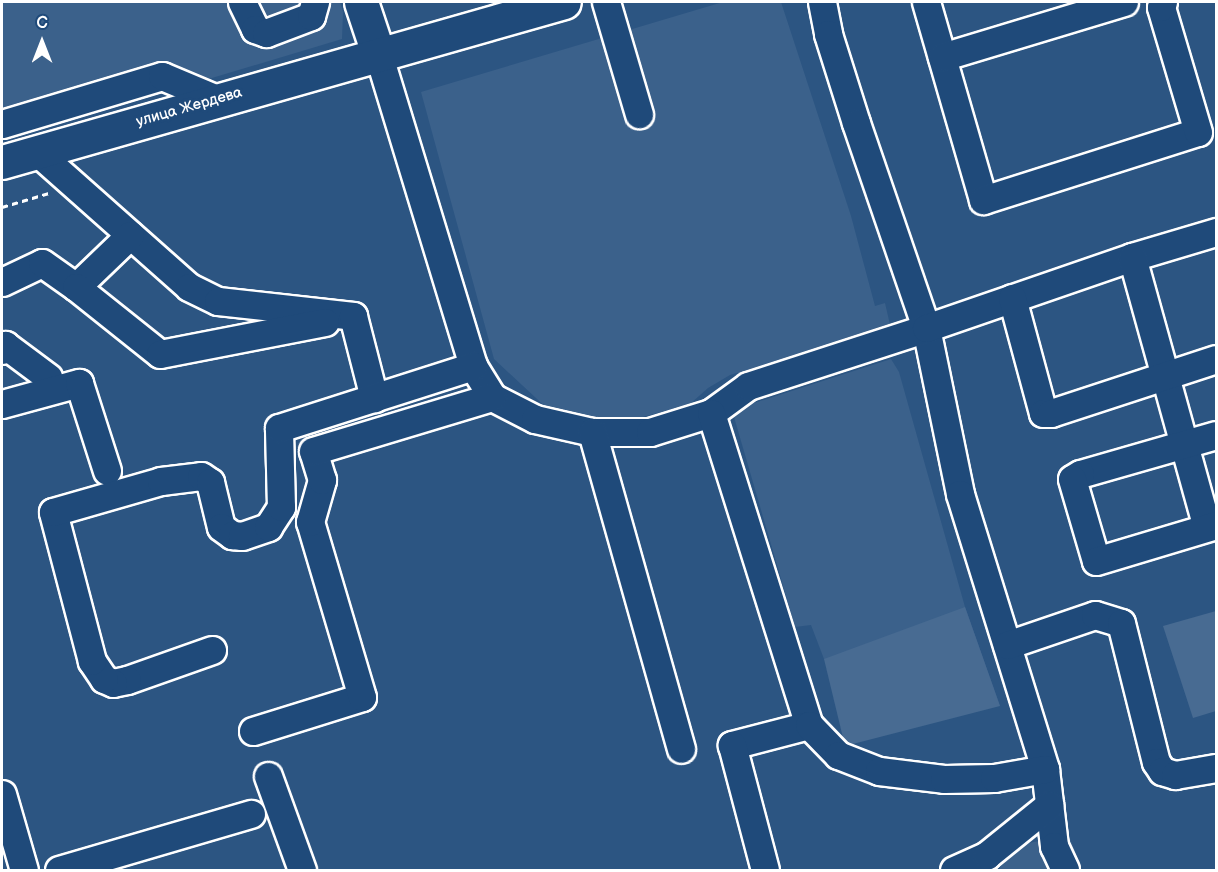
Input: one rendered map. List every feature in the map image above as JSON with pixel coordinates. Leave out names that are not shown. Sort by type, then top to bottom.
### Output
[{"type":"main road","points":[[361,2],[378,53]]},
{"type":"main road","name":"улица Жердева","points":[[2,162],[378,53],[564,2]]},
{"type":"street","points":[[242,2],[255,29],[266,33],[311,16],[315,2]]},
{"type":"street","points":[[606,2],[639,114]]},
{"type":"street","points":[[822,2],[828,34],[849,100],[926,328],[960,494],[1045,769],[1054,846],[1065,870]]},
{"type":"street","points":[[926,2],[982,200],[1198,132],[1161,8],[1163,2]]},
{"type":"street","points":[[942,57],[1124,2]]},
{"type":"street","points":[[378,53],[473,366],[492,397],[535,419],[592,432],[650,432],[711,413],[748,386],[1216,231]]},
{"type":"street","points":[[2,124],[162,76],[217,99]]},
{"type":"street","points":[[37,152],[189,287],[218,302],[353,316]]},
{"type":"street","points":[[76,287],[130,235]]},
{"type":"street","points":[[1132,257],[1185,444],[1212,526],[1096,561],[1073,489],[1072,479],[1080,474],[1185,444],[1216,435]]},
{"type":"street","points":[[2,282],[42,263],[160,354],[353,316]]},
{"type":"street","points":[[1012,298],[1043,412],[1051,413],[1216,358]]},
{"type":"street","points":[[353,316],[374,398]]},
{"type":"street","points":[[2,350],[5,345],[48,377]]},
{"type":"street","points":[[212,650],[127,680],[113,683],[104,679],[92,661],[53,512],[161,481],[201,476],[210,482],[221,527],[232,535],[242,536],[268,527],[281,507],[279,428],[473,366]]},
{"type":"street","points":[[2,404],[79,382],[107,471]]},
{"type":"street","points":[[253,731],[362,697],[310,522],[322,480],[313,451],[492,397]]},
{"type":"street","points":[[711,413],[809,725],[838,755],[879,771],[944,778],[994,778],[1045,769]]},
{"type":"street","points":[[592,432],[681,749]]},
{"type":"street","points":[[1007,645],[1095,615],[1121,623],[1156,762],[1162,771],[1176,775],[1216,768]]},
{"type":"street","points":[[765,870],[732,745],[809,725]]},
{"type":"street","points":[[268,776],[302,870]]},
{"type":"street","points":[[2,794],[24,870]]},
{"type":"street","points":[[954,870],[962,869],[987,855],[1049,805]]},
{"type":"street","points":[[59,870],[251,813]]},
{"type":"path","points":[[2,207],[75,186]]},
{"type":"shaded area","points":[[2,2],[340,2],[343,12],[342,39],[2,141]]},
{"type":"shaded area","points":[[723,2],[781,2],[851,216],[875,306],[885,303],[891,329],[730,375],[708,388],[690,404],[632,420],[601,422],[551,412],[494,359],[421,92]]},
{"type":"shaded area","points":[[891,359],[899,372],[965,607],[1000,706],[824,659],[811,625],[795,627],[732,410]]},
{"type":"shaded area","points":[[965,607],[1000,706],[845,746],[824,659]]},
{"type":"shaded area","points":[[1216,611],[1216,711],[1193,718],[1163,626]]},
{"type":"shaded area","points":[[1069,836],[1082,870],[999,870],[1010,846]]}]
